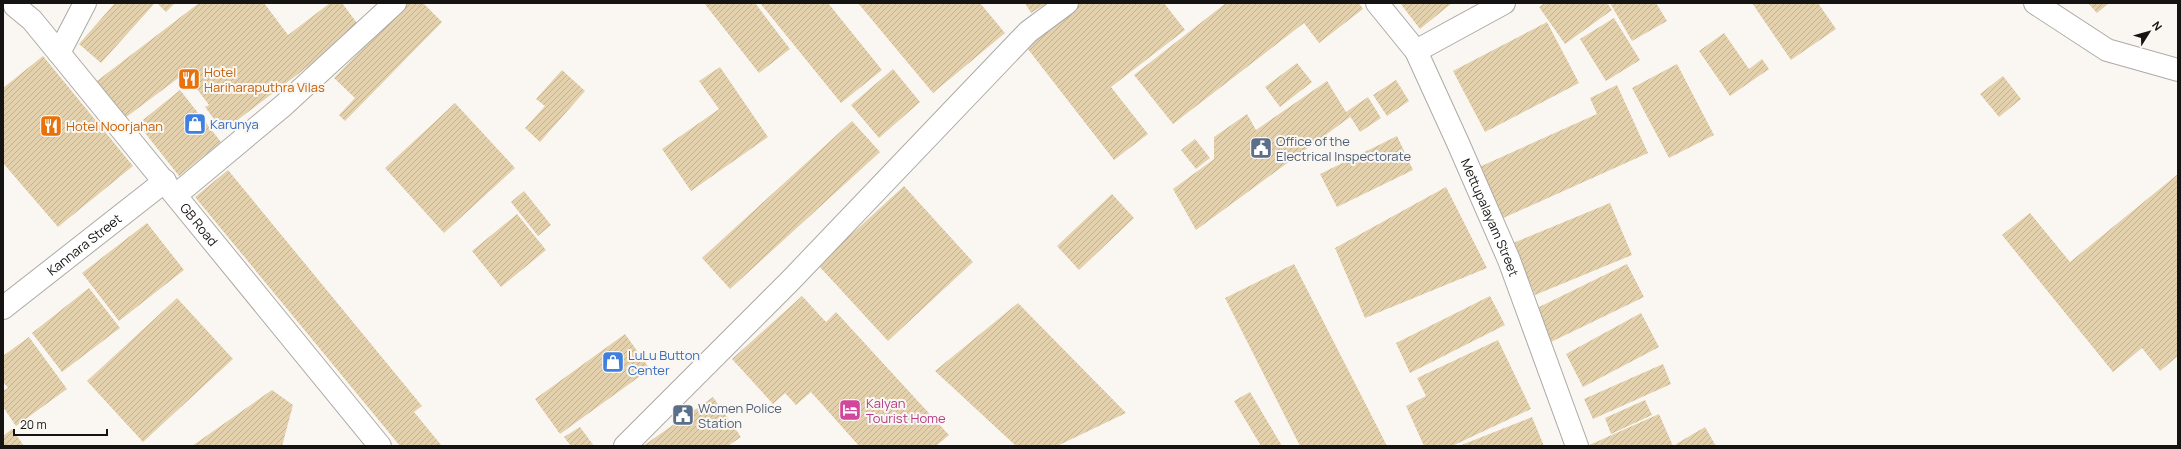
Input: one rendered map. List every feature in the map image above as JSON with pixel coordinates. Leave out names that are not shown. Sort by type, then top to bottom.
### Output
[{"type":"street","points":[[59,53],[85,3]]},
{"type":"street","name":"Kannara Street","points":[[3,308],[284,105],[395,3]]},
{"type":"street","points":[[625,446],[791,280],[1028,32],[1068,3]]},
{"type":"street","name":"Mettupalayam Street","points":[[1377,3],[1416,51],[1509,260],[1577,446]]},
{"type":"street","points":[[1416,51],[1504,3]]},
{"type":"street","points":[[2035,3],[2107,50],[2178,70]]},
{"type":"street","name":"GB Road","points":[[15,6],[32,20],[380,446]]},
{"type":"building","points":[[115,3],[155,3],[101,63],[79,44]]},
{"type":"building","points":[[157,3],[175,3],[166,12]]},
{"type":"building","points":[[199,3],[264,3],[288,35],[330,3],[342,3],[360,27],[223,131],[205,107],[209,105],[185,73],[121,121],[93,84]]},
{"type":"building","points":[[407,3],[423,3],[442,22],[345,121],[339,115],[355,98],[334,78]]},
{"type":"building","points":[[704,3],[755,3],[790,49],[759,73]]},
{"type":"building","points":[[760,3],[828,3],[882,70],[841,103]]},
{"type":"building","points":[[858,3],[980,3],[1005,33],[933,93]]},
{"type":"building","points":[[1025,3],[1047,3],[1031,13]]},
{"type":"building","points":[[1077,3],[1127,3],[1128,5],[1130,3],[1164,3],[1185,30],[1111,87],[1148,134],[1114,160],[1024,44]]},
{"type":"building","points":[[1226,3],[1359,3],[1363,9],[1319,43],[1304,23],[1173,124],[1134,75]]},
{"type":"building","points":[[1400,3],[1452,3],[1420,29]]},
{"type":"building","points":[[1545,3],[1607,3],[1612,10],[1565,44],[1539,7]]},
{"type":"building","points":[[1610,3],[1656,3],[1667,21],[1632,41]]},
{"type":"building","points":[[1752,3],[1818,3],[1836,29],[1791,60]]},
{"type":"building","points":[[2088,3],[2109,3],[2097,13]]},
{"type":"building","points":[[1614,18],[1640,60],[1606,81],[1580,39]]},
{"type":"building","points":[[1547,22],[1579,83],[1485,132],[1453,71]]},
{"type":"building","points":[[1724,33],[1749,69],[1762,59],[1769,69],[1730,96],[1699,51]]},
{"type":"building","name":"Hotel Noorjahan","points":[[43,56],[133,166],[58,227],[3,163],[3,88]]},
{"type":"building","points":[[1297,63],[1312,82],[1280,107],[1265,87]]},
{"type":"building","points":[[1677,64],[1714,135],[1669,158],[1632,88]]},
{"type":"building","points":[[720,67],[768,137],[691,191],[662,149],[719,109],[699,81]]},
{"type":"building","points":[[893,69],[920,102],[879,138],[851,105]]},
{"type":"building","points":[[562,70],[585,91],[540,142],[525,128],[545,106],[536,99]]},
{"type":"building","points":[[2003,76],[2021,99],[1999,117],[1980,94]]},
{"type":"building","points":[[1396,80],[1409,101],[1387,116],[1373,95]]},
{"type":"building","name":"Office of the Electrical Inspectorate","points":[[1327,81],[1346,112],[1368,97],[1381,118],[1360,132],[1348,113],[1350,117],[1196,230],[1173,189],[1214,159],[1214,137],[1247,114],[1256,130]]},
{"type":"building","points":[[1617,85],[1648,153],[1501,219],[1477,168],[1597,114],[1590,98]]},
{"type":"building","points":[[180,90],[221,142],[179,176],[138,124]]},
{"type":"building","points":[[455,103],[515,168],[444,233],[385,168]]},
{"type":"building","points":[[852,121],[880,152],[730,289],[702,258]]},
{"type":"building","points":[[1397,136],[1413,170],[1337,207],[1320,174]]},
{"type":"building","points":[[1195,139],[1210,158],[1196,169],[1181,150]]},
{"type":"building","points":[[228,170],[422,406],[414,412],[442,446],[400,446],[195,197]]},
{"type":"building","points":[[2178,174],[2178,356],[2160,371],[2142,348],[2113,372],[2002,235],[2030,213],[2070,262]]},
{"type":"building","points":[[904,186],[973,262],[888,341],[818,265]]},
{"type":"building","points":[[1446,187],[1487,268],[1365,318],[1335,248]]},
{"type":"building","points":[[524,191],[551,225],[538,236],[511,202]]},
{"type":"building","points":[[1112,194],[1134,218],[1079,270],[1057,246]]},
{"type":"building","points":[[1610,203],[1632,255],[1535,295],[1513,243]]},
{"type":"building","points":[[517,214],[546,250],[501,287],[472,251]]},
{"type":"building","points":[[147,223],[184,270],[119,321],[82,273]]},
{"type":"building","points":[[1294,264],[1387,446],[1300,446],[1225,298]]},
{"type":"building","points":[[1627,264],[1644,297],[1549,343],[1533,310]]},
{"type":"building","points":[[89,288],[120,328],[62,372],[32,333]]},
{"type":"building","points":[[802,296],[826,322],[836,312],[949,435],[936,446],[859,446],[811,392],[796,405],[785,393],[773,404],[732,359]]},
{"type":"building","points":[[1490,296],[1505,325],[1410,373],[1396,343]]},
{"type":"building","points":[[177,298],[233,359],[143,442],[87,381]]},
{"type":"building","points":[[1018,303],[1126,413],[1057,446],[1016,446],[935,371]]},
{"type":"building","points":[[1641,313],[1659,347],[1583,387],[1566,354]]},
{"type":"building","points":[[625,334],[650,369],[560,434],[535,399]]},
{"type":"building","points":[[29,337],[67,389],[16,426],[3,407],[3,391],[8,388],[3,382],[3,356]]},
{"type":"building","points":[[1498,340],[1531,409],[1452,446],[1424,446],[1406,406],[1426,396],[1417,378]]},
{"type":"building","points":[[1663,364],[1671,384],[1593,419],[1584,399]]},
{"type":"building","points":[[272,390],[293,405],[282,446],[192,446]]},
{"type":"building","points":[[1250,392],[1282,446],[1261,446],[1234,401]]},
{"type":"building","points":[[713,397],[741,437],[728,446],[643,446]]},
{"type":"building","points":[[1645,400],[1652,415],[1611,434],[1605,418]]},
{"type":"building","points":[[1659,414],[1673,446],[1587,446]]},
{"type":"building","points":[[1532,417],[1544,446],[1459,446]]},
{"type":"building","points":[[580,427],[594,446],[571,446],[564,437]]},
{"type":"building","points":[[1705,427],[1716,446],[1677,446],[1676,444]]},
{"type":"building","points":[[12,429],[24,446],[3,446],[3,436]]},
{"type":"place","name":"Hotel Hariharaputhra Vilas","points":[[189,79]]},
{"type":"place","name":"Karunya","points":[[195,124]]},
{"type":"place","name":"Hotel Noorjahan","points":[[51,126]]},
{"type":"place","name":"Office of the Electrical Inspectorate","points":[[1261,148]]},
{"type":"place","name":"LuLu Button Center","points":[[613,362]]},
{"type":"place","name":"Kalyan Tourist Home","points":[[850,410]]},
{"type":"place","name":"Women Police Station","points":[[683,415]]}]
